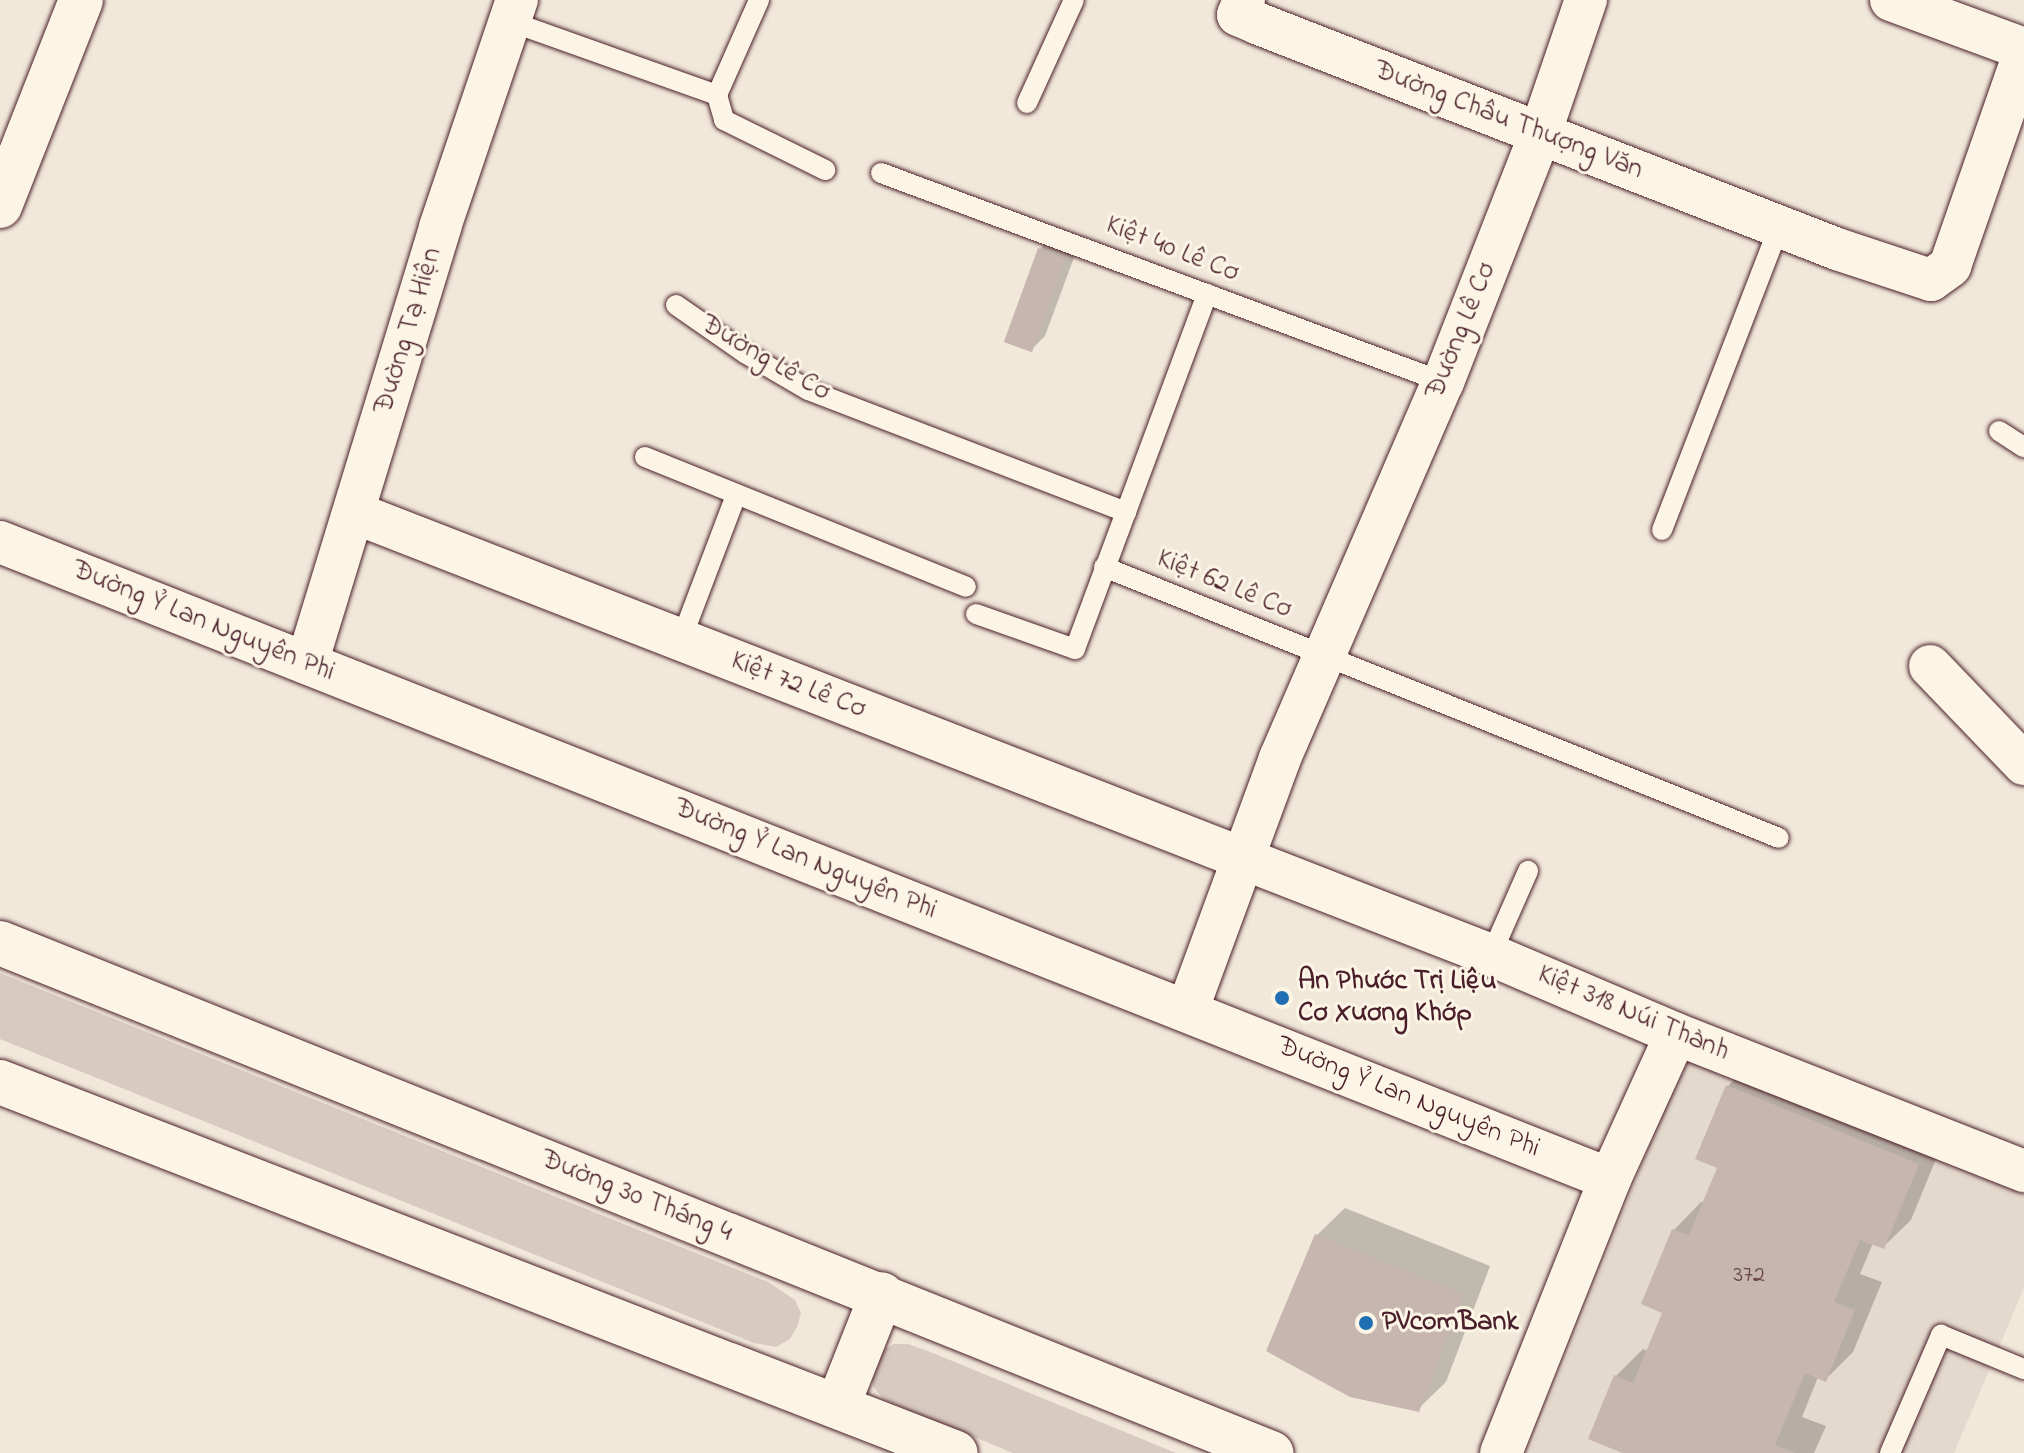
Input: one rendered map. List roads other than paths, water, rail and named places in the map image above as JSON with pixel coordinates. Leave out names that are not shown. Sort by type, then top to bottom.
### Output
[{"type":"street","points":[[0,206],[81,0]]},
{"type":"street","name":"Đường Lê Cơ","points":[[1187,1011],[1242,858],[1323,655],[1443,382],[1540,134],[1586,0]]},
{"type":"street","points":[[1891,0],[2024,51]]},
{"type":"street","name":"Đường Châu Thượng Văn","points":[[1241,8],[1540,134],[1912,277],[1931,280],[1950,266],[2024,51]]},
{"type":"street","name":"Đường Tạ Hiện","points":[[307,663],[440,227],[513,10]]},
{"type":"street","name":"Kiệt 72 Lê Cơ","points":[[355,513],[1242,858]]},
{"type":"street","name":"Đường Ỷ Lan Nguyên Phi","points":[[0,542],[1610,1179]]},
{"type":"street","points":[[1930,666],[2024,764]]},
{"type":"street","name":"Kiệt 318 Núi Thành","points":[[1242,858],[1491,955],[1676,1034],[2024,1171]]},
{"type":"street","name":"Đường 30 Tháng 4","points":[[0,943],[882,1294],[1271,1453]]},
{"type":"street","points":[[1501,1453],[1610,1179],[1676,1034]]},
{"type":"street","points":[[0,1082],[956,1453]]},
{"type":"street","points":[[838,1405],[882,1294]]},
{"type":"lane","points":[[759,0],[717,95],[724,120],[825,170]]},
{"type":"lane","points":[[1027,103],[1074,0]]},
{"type":"lane","points":[[513,10],[717,95]]},
{"type":"lane","name":"Kiệt 40 Lê Cơ","points":[[881,173],[1443,382]]},
{"type":"lane","points":[[1662,530],[1779,226]]},
{"type":"lane","points":[[976,614],[1075,649],[1207,294]]},
{"type":"lane","name":"Đường Lê Cơ","points":[[676,305],[745,353],[808,390],[1126,512]]},
{"type":"lane","points":[[1999,431],[2024,447]]},
{"type":"lane","points":[[645,457],[966,587]]},
{"type":"lane","points":[[681,640],[736,495]]},
{"type":"lane","name":"Kiệt 62 Lê Cơ","points":[[1104,567],[1323,655]]},
{"type":"lane","points":[[1323,655],[1779,838]]},
{"type":"lane","points":[[1491,955],[1528,871]]},
{"type":"lane","points":[[1890,1453],[1941,1335],[2024,1369]]},
{"type":"place","name":"An Phước Trị Liệu Cơ Xương Khớp","points":[[1282,998]]},
{"type":"place","name":"PVcomBank","points":[[1366,1323]]}]
